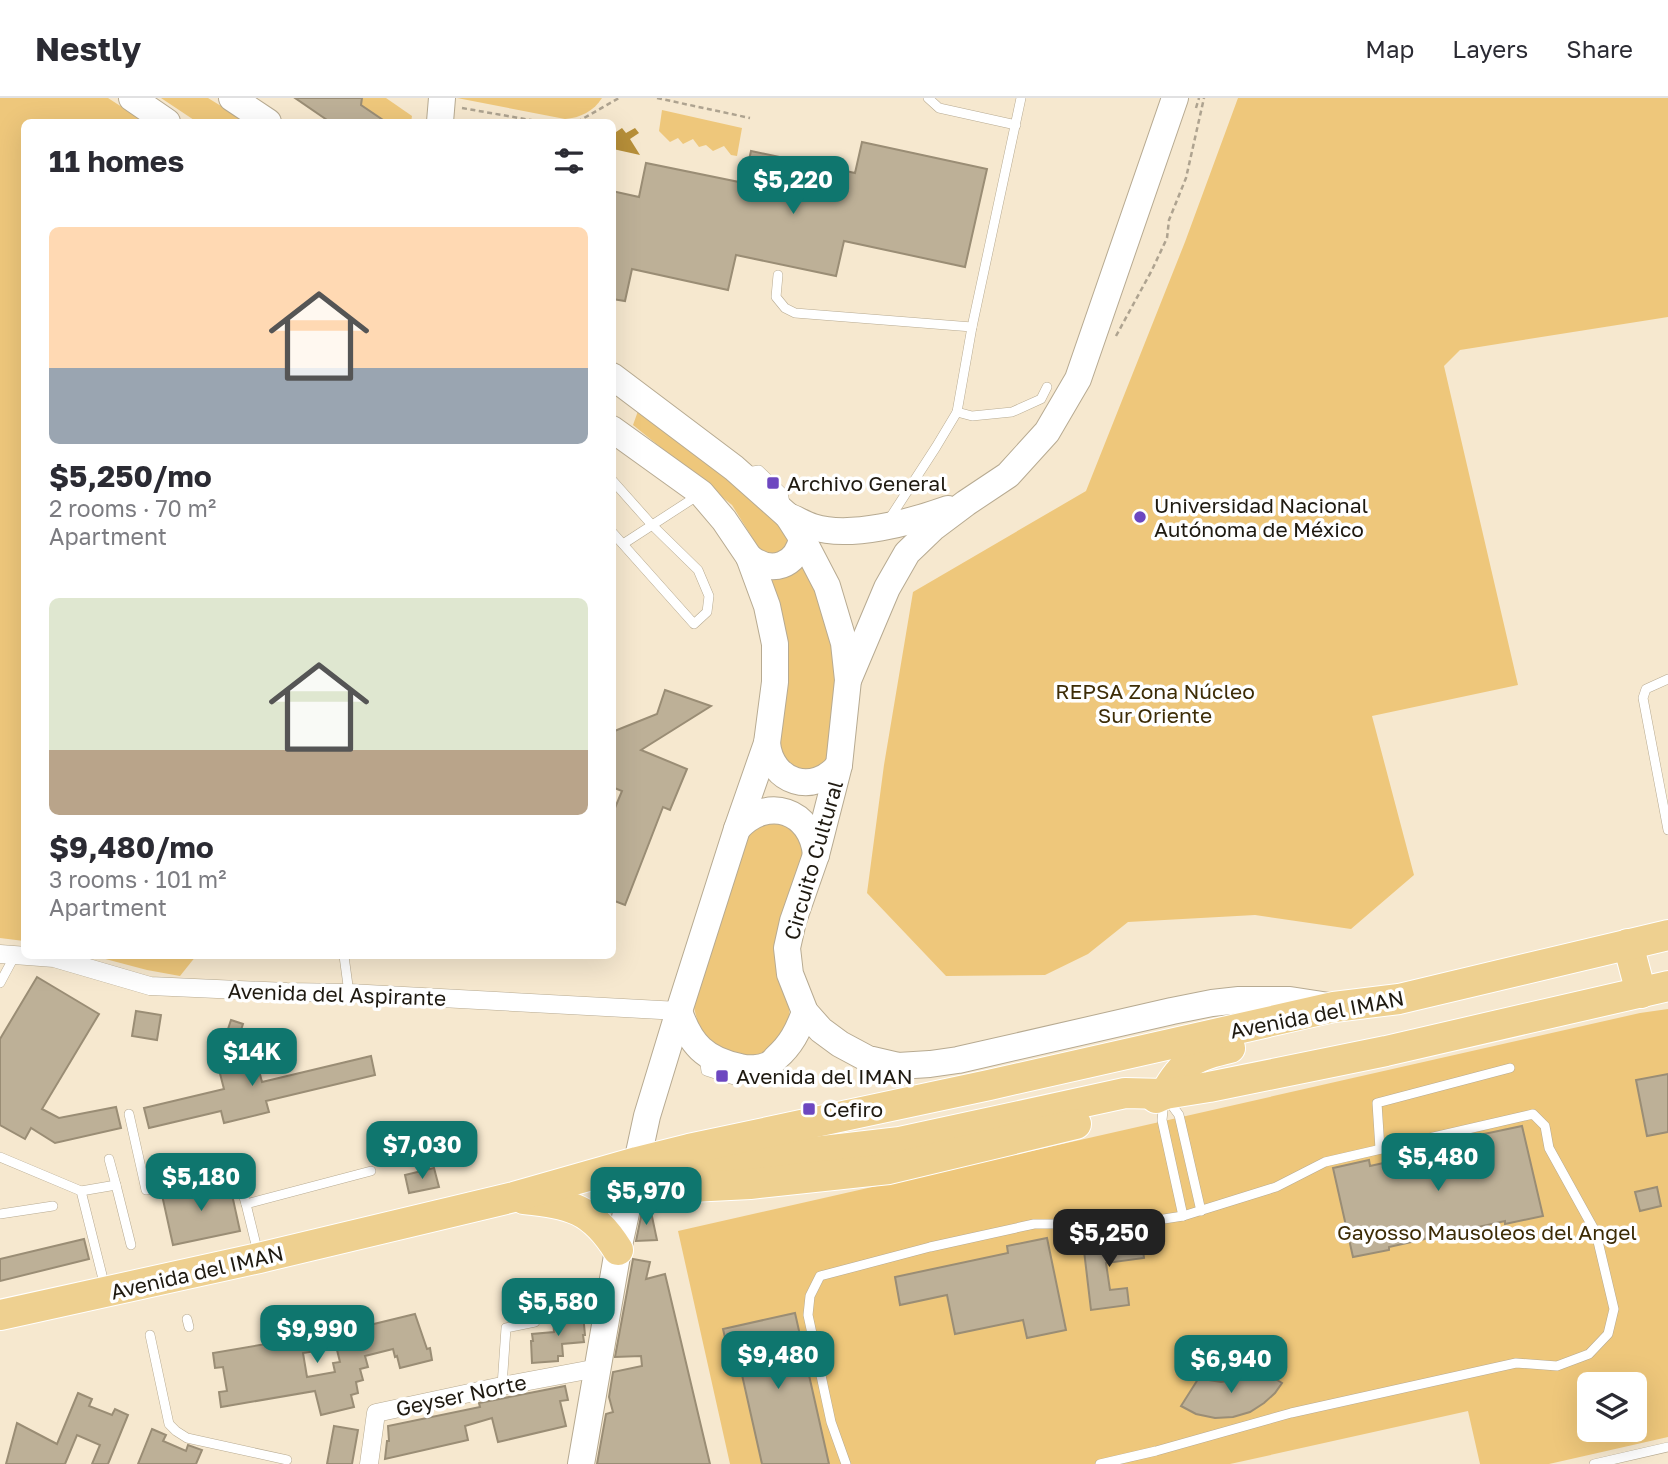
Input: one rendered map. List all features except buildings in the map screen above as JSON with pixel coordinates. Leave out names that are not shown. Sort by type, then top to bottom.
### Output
[{"type":"main road","name":"Avenida del IMAN","points":[[634,1176],[989,1085],[1334,1007],[1399,999],[1668,935]]},
{"type":"main road","points":[[1628,944],[1655,990]]},
{"type":"main road","name":"Avenida del IMAN","points":[[0,1315],[513,1198],[687,1167],[900,1142],[1125,1093],[1164,1094],[1307,1068],[1655,990]]},
{"type":"main road","points":[[1164,1094],[1174,1077],[1189,1062],[1208,1053],[1342,1021],[1399,999]]},
{"type":"main road","points":[[513,1198],[567,1205],[581,1211],[607,1233],[618,1250]]},
{"type":"street","points":[[132,98],[163,119]]},
{"type":"street","points":[[232,98],[264,119]]},
{"type":"street","points":[[848,680],[887,588],[908,553],[934,527],[1008,474],[1047,432],[1078,379],[1185,103]]},
{"type":"street","name":"Circuito Cultural","points":[[616,380],[739,472],[788,516],[803,538],[827,586],[845,643],[848,680],[839,765],[816,855],[793,921],[787,948],[790,974],[805,1012],[821,1030],[868,1059],[898,1066],[958,1060],[1212,1003],[1290,1000],[1334,1007]]},
{"type":"street","points":[[580,1464],[618,1250],[647,1116],[737,829],[767,743],[775,682],[775,644],[767,606],[749,557],[724,520],[701,493],[620,434],[627,413],[638,405],[650,405]]},
{"type":"street","points":[[788,516],[813,527],[836,532],[859,531],[926,517],[966,503]]},
{"type":"street","points":[[749,557],[761,565],[781,565],[798,552],[803,538]]},
{"type":"street","points":[[767,743],[771,761],[783,775],[791,779],[817,781],[833,772],[839,765]]},
{"type":"street","points":[[737,829],[744,821],[760,812],[779,810],[803,822],[813,838],[816,855]]},
{"type":"street","name":"Avenida del Aspirante","points":[[57,959],[150,986],[349,993],[679,1011]]},
{"type":"street","points":[[679,1011],[685,1028],[704,1052],[721,1063],[748,1069],[768,1065],[784,1052],[797,1034],[805,1012]]},
{"type":"street","name":"Geyser Norte","points":[[369,1464],[376,1413],[598,1368]]},
{"type":"lane","points":[[928,98],[939,108],[1016,125]]},
{"type":"lane","points":[[885,526],[957,412],[972,327],[1021,98]]},
{"type":"lane","points":[[778,275],[776,297],[785,308],[795,313],[972,327]]},
{"type":"lane","points":[[957,412],[972,416],[1012,412],[1041,399],[1047,387]]},
{"type":"lane","points":[[616,484],[698,570],[709,596],[707,612],[694,624],[616,536]]},
{"type":"lane","points":[[623,544],[701,493]]},
{"type":"lane","points":[[1668,680],[1646,689],[1643,698],[1668,830]]},
{"type":"lane","points":[[0,983],[8,954]]},
{"type":"lane","points":[[344,959],[349,993]]},
{"type":"lane","points":[[1380,1149],[1377,1103],[1510,1068]]},
{"type":"lane","points":[[1164,1094],[1179,1115],[1201,1211]]},
{"type":"lane","points":[[1164,1094],[1162,1120],[1183,1216]]},
{"type":"lane","points":[[129,1114],[146,1189],[236,1171],[259,1258]]},
{"type":"lane","points":[[846,1464],[831,1422],[808,1315],[810,1296],[820,1276],[930,1247],[1034,1224],[1132,1224],[1183,1216],[1276,1187],[1325,1162],[1533,1114],[1545,1126],[1549,1148],[1596,1233],[1614,1310],[1608,1334],[1589,1354],[1557,1366],[1516,1363],[1291,1413],[1100,1464]]},
{"type":"lane","points":[[0,1157],[81,1191],[116,1185]]},
{"type":"lane","points":[[109,1159],[131,1245]]},
{"type":"lane","points":[[246,1204],[371,1171]]},
{"type":"lane","points":[[81,1191],[106,1292]]},
{"type":"lane","points":[[0,1214],[53,1206]]},
{"type":"lane","points":[[502,1386],[506,1328],[536,1322]]},
{"type":"lane","points":[[150,1335],[169,1424],[176,1431],[187,1438],[287,1460]]},
{"type":"lane","points":[[1594,1464],[1668,1447]]},
{"type":"path","points":[[582,119],[619,98]]},
{"type":"path","points":[[657,98],[750,118]]},
{"type":"path","points":[[1185,103],[1199,98]]},
{"type":"path","points":[[441,108],[520,119]]},
{"type":"green space","points":[[0,98],[108,98],[140,119],[21,119],[21,941],[0,938]]},
{"type":"green space","points":[[161,98],[208,98],[242,119],[192,119]]},
{"type":"green space","points":[[362,98],[386,98],[412,116],[412,119],[382,119],[361,105]]},
{"type":"green space","points":[[457,98],[602,98],[586,113],[565,119]]},
{"type":"green space","name":"REPSA Zona Núcleo Sur Oriente","points":[[1238,98],[1668,98],[1668,317],[1460,350],[1444,366],[1518,685],[1372,716],[1414,875],[1351,929],[1255,915],[1128,922],[1088,954],[1045,975],[946,976],[867,893],[884,765],[913,592],[1086,491],[1185,242]]},
{"type":"green space","points":[[662,110],[742,128],[737,156],[731,155],[724,146],[713,151],[706,145],[699,147],[693,139],[683,144],[678,138],[670,142],[659,131]]},
{"type":"green space","points":[[650,408],[796,539],[784,555],[770,559],[758,547],[732,505],[633,425],[638,411]]},
{"type":"green space","points":[[807,565],[820,589],[840,672],[832,756],[823,770],[793,770],[776,753],[778,623],[772,579]]},
{"type":"green space","points":[[767,816],[792,825],[807,841],[788,1001],[792,1031],[759,1059],[729,1057],[701,1035],[691,996],[744,837]]},
{"type":"green space","points":[[105,959],[194,959],[180,976]]},
{"type":"green space","name":"Gayosso Mausoleos del Angel","points":[[1668,1009],[1668,1437],[1647,1442],[1647,1372],[1577,1372],[1577,1442],[1646,1442],[1549,1464],[1480,1464],[1468,1411],[1230,1464],[730,1464],[678,1231],[1640,1013]]},
{"type":"shaded area","points":[[622,128],[626,133],[635,128],[639,133],[630,139],[640,155],[616,150],[616,132]]},
{"type":"place","name":"Archivo General","points":[[773,483]]},
{"type":"place","name":"Universidad Nacional Autónoma de México","points":[[1140,517]]},
{"type":"place","name":"Avenida del IMAN","points":[[722,1076]]},
{"type":"place","name":"Cefiro","points":[[809,1109]]}]
